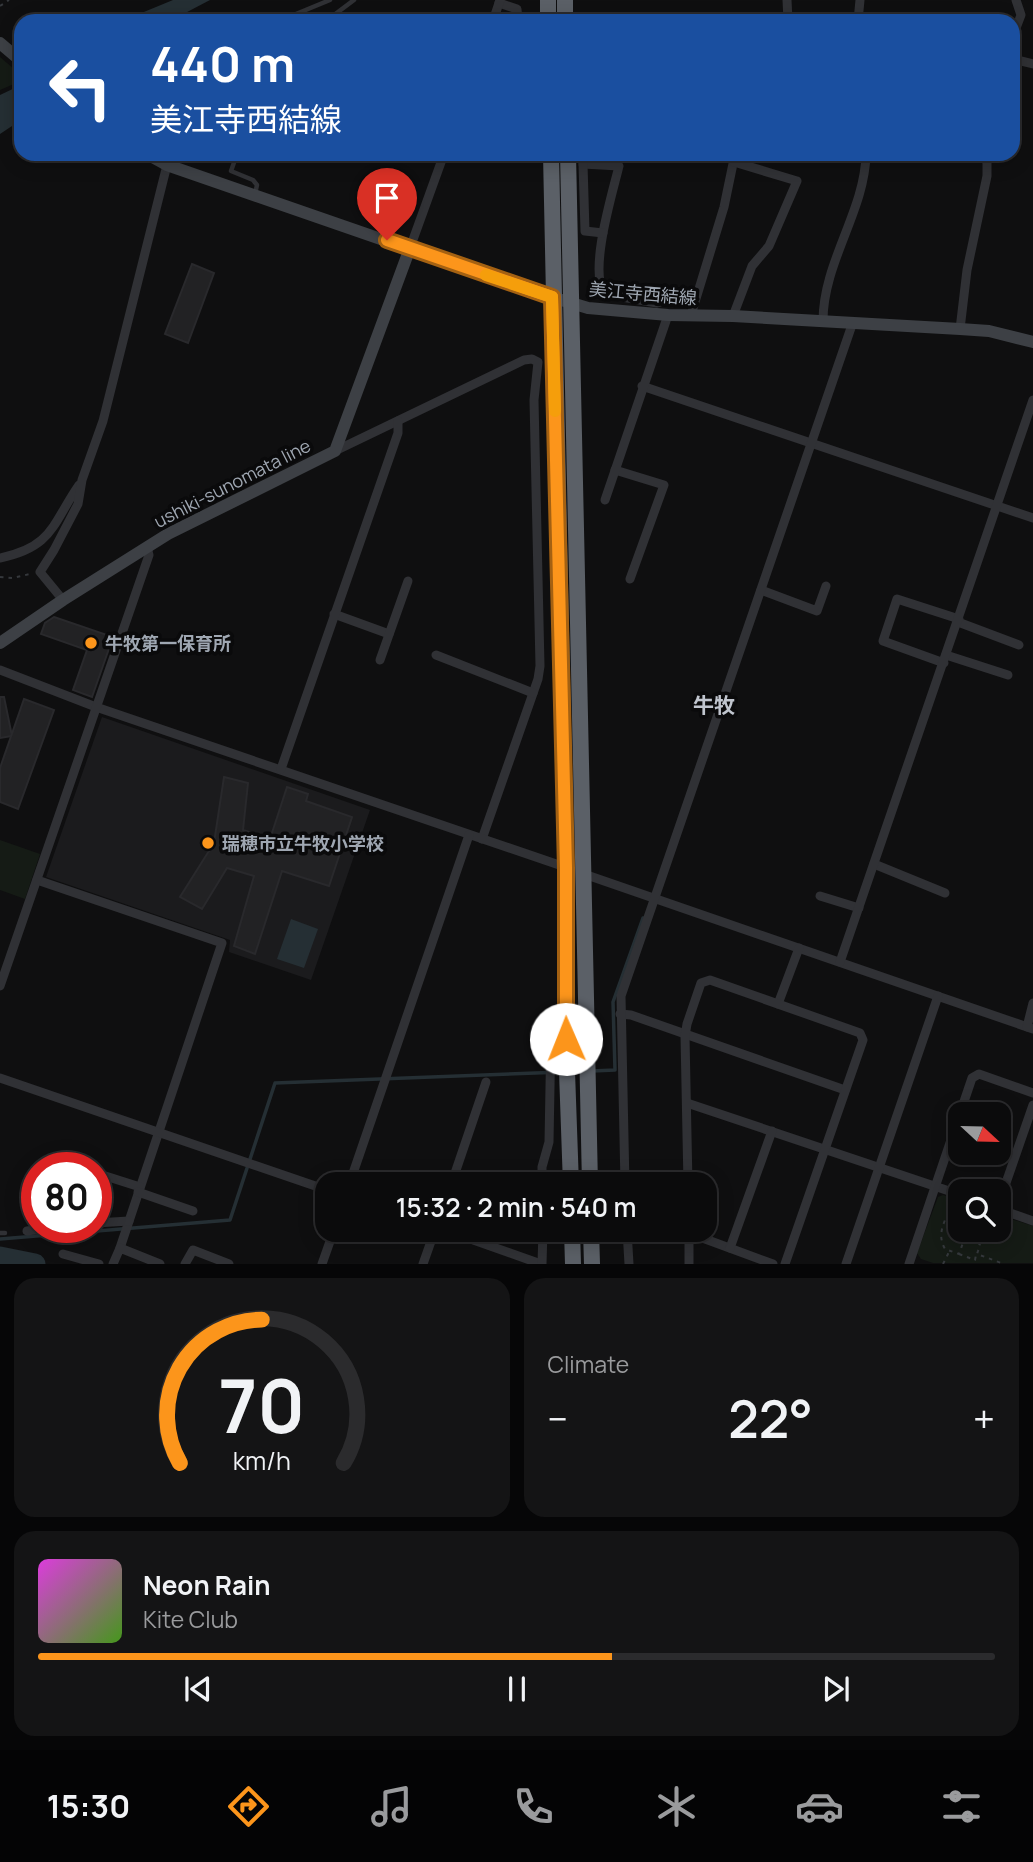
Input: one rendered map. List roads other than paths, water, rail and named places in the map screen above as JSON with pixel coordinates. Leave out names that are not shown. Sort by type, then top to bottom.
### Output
[{"type":"highway","points":[[551,161],[566,868],[565,1015],[571,1172]]},
{"type":"highway","points":[[568,161],[590,1172]]},
{"type":"highway","points":[[572,1242],[573,1264]]},
{"type":"highway","points":[[591,1242],[592,1264]]},
{"type":"main road","name":"美江寺西結線","points":[[172,161],[255,194],[588,308],[668,315],[733,316],[989,331],[1033,341]]},
{"type":"main road","name":"ushiki-sunomata line","points":[[0,643],[168,534],[335,451],[410,248]]},
{"type":"street","points":[[1016,0],[1020,18]]},
{"type":"street","points":[[500,1],[517,9],[517,14]]},
{"type":"street","points":[[63,600],[40,572],[78,504],[82,480],[103,421],[167,161]]},
{"type":"street","points":[[410,248],[441,161]]},
{"type":"street","points":[[583,161],[585,231],[603,233]]},
{"type":"street","points":[[593,161],[619,166],[603,233],[599,271],[600,287],[604,294],[657,303],[687,294],[695,297]]},
{"type":"street","points":[[691,315],[734,161]]},
{"type":"street","points":[[733,316],[752,265],[769,246],[797,181],[743,161]]},
{"type":"street","points":[[823,321],[823,306],[839,247],[865,174],[866,161]]},
{"type":"street","points":[[960,329],[967,270],[986,176],[986,161]]},
{"type":"street","points":[[605,500],[668,315]]},
{"type":"street","points":[[625,1172],[621,996],[853,322]]},
{"type":"street","points":[[335,451],[524,360],[532,359],[538,362],[534,400],[540,666],[482,839]]},
{"type":"street","points":[[642,386],[1033,518]]},
{"type":"street","points":[[840,962],[1033,400]]},
{"type":"street","points":[[281,769],[398,433],[398,421]]},
{"type":"street","points":[[615,470],[664,485],[630,579]]},
{"type":"street","points":[[0,558],[23,552],[37,545],[49,534],[82,480]]},
{"type":"street","points":[[0,986],[149,555],[147,547]]},
{"type":"street","points":[[380,660],[408,581]]},
{"type":"street","points":[[761,590],[817,611],[826,586]]},
{"type":"street","points":[[1008,675],[883,641],[897,598],[1018,645]]},
{"type":"street","points":[[334,614],[389,634]]},
{"type":"street","points":[[440,655],[533,692]]},
{"type":"street","points":[[0,670],[96,707],[1030,1028],[1033,1003]]},
{"type":"street","points":[[353,1172],[469,835]]},
{"type":"street","points":[[874,864],[945,893]]},
{"type":"street","points":[[37,880],[222,943],[113,1264]]},
{"type":"street","points":[[820,896],[859,908]]},
{"type":"street","points":[[778,1004],[799,948]]},
{"type":"street","points":[[688,1172],[685,1035],[701,983],[710,981],[860,1033],[863,1040],[785,1264]]},
{"type":"street","points":[[846,1264],[938,996]]},
{"type":"street","points":[[620,1014],[631,1015],[845,1090]]},
{"type":"street","points":[[542,1172],[549,1142],[551,1031],[555,1020],[565,1015]]},
{"type":"street","points":[[913,1263],[972,1079],[979,1074],[1033,1093]]},
{"type":"street","points":[[0,1078],[315,1186]]},
{"type":"street","points":[[455,1172],[486,1082]]},
{"type":"street","points":[[687,1103],[948,1191]]},
{"type":"street","points":[[1007,1179],[1033,1105]]},
{"type":"street","points":[[730,1248],[772,1131]]},
{"type":"street","points":[[112,1179],[193,1211]]},
{"type":"street","points":[[1011,1213],[1033,1221]]},
{"type":"street","points":[[112,1224],[128,1224]]},
{"type":"street","points":[[322,1264],[330,1242]]},
{"type":"street","points":[[423,1264],[431,1242]]},
{"type":"street","points":[[479,1242],[541,1264],[542,1242]]},
{"type":"street","points":[[628,1242],[629,1264]]},
{"type":"street","points":[[689,1242],[689,1264]]},
{"type":"street","points":[[714,1242],[773,1264]]},
{"type":"street","points":[[120,1248],[160,1264]]},
{"type":"street","points":[[186,1264],[193,1250],[229,1264]]},
{"type":"street","points":[[63,1254],[99,1264]]},
{"type":"lane","points":[[296,14],[330,0]]},
{"type":"lane","points":[[335,14],[354,0]]},
{"type":"lane","points":[[235,161],[231,171],[253,180],[257,185],[255,194]]},
{"type":"waterway","points":[[592,1071],[615,1070],[613,1002],[643,918]]},
{"type":"waterway","points":[[0,1239],[230,1220],[275,1083],[563,1072]]},
{"type":"waterway","points":[[0,1257],[35,1264]]},
{"type":"place","name":"牛牧第一保育所","points":[[91,643]]},
{"type":"place","name":"瑞穂市立牛牧小学校","points":[[208,843]]},
{"type":"district","name":"牛牧","points":[[714,705]]}]
